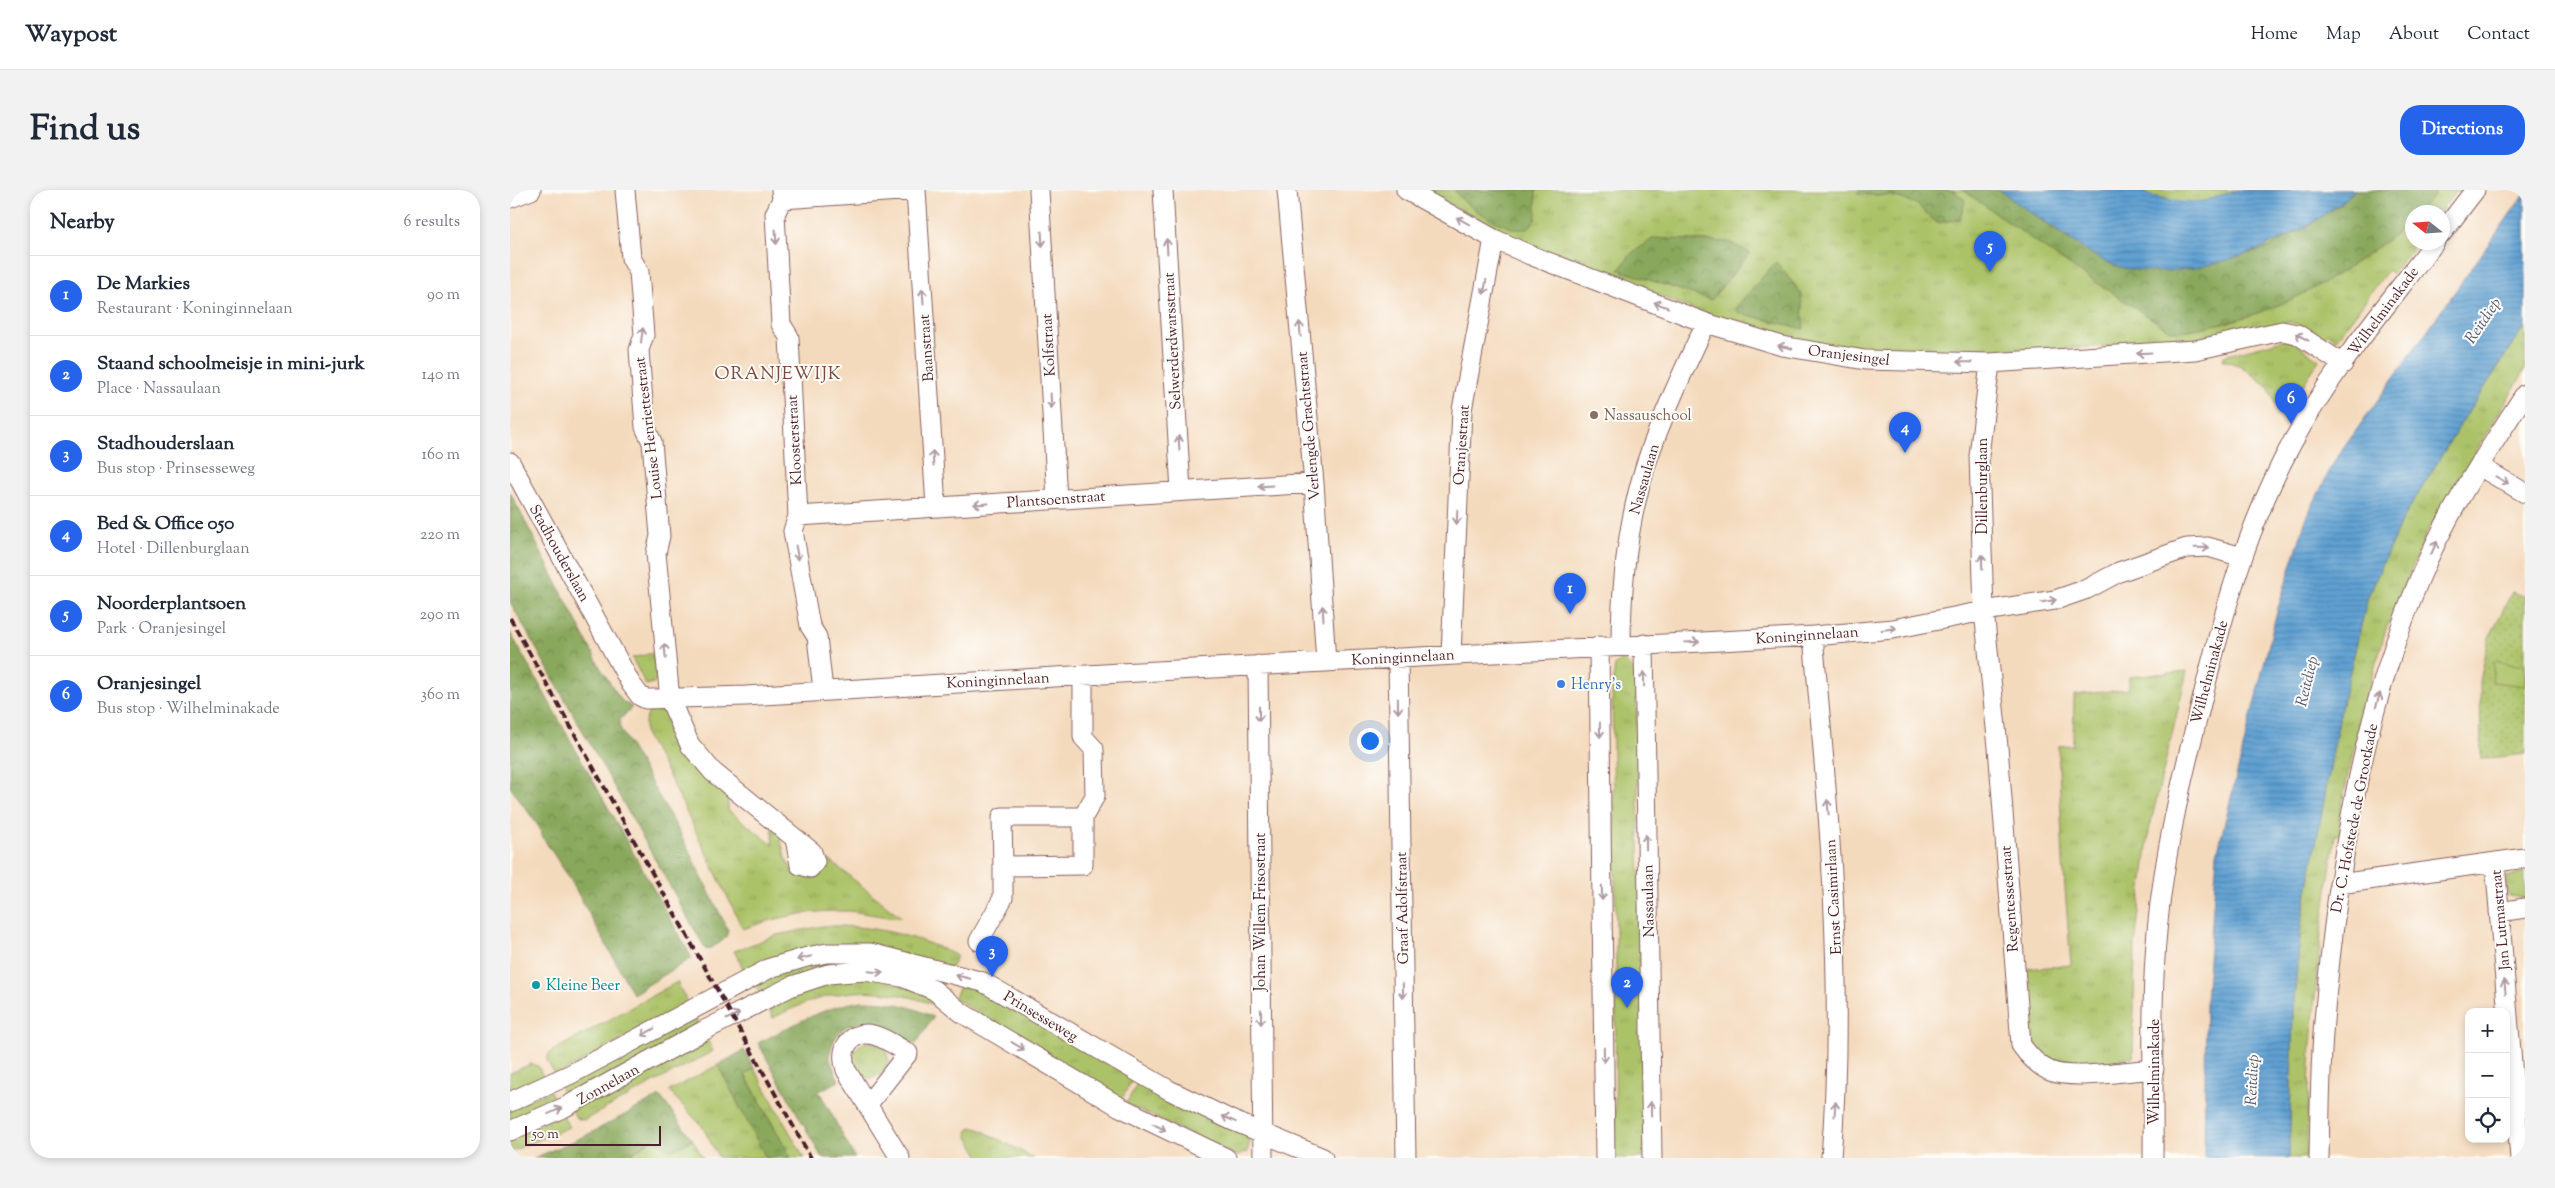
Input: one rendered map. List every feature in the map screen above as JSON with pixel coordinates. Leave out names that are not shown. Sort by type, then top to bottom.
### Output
[{"type":"street","name":"Louise Henriettestraat","points":[[625,190],[631,258],[639,272],[644,336],[639,350],[645,427],[652,442],[660,536],[656,553],[670,700]]},
{"type":"street","points":[[782,194],[916,190]]},
{"type":"street","name":"Baanstraat","points":[[916,190],[936,507]]},
{"type":"street","name":"Kolfstraat","points":[[1039,190],[1057,499]]},
{"type":"street","name":"Selwerderdwarsstraat","points":[[1163,190],[1182,491]]},
{"type":"street","name":"Verlengde Grachtstraat","points":[[1288,190],[1314,483],[1326,662]]},
{"type":"street","name":"Oranjesingel","points":[[1406,190],[1494,239],[1530,255],[1706,323],[1782,346],[1865,360],[1990,362],[2195,350],[2282,331],[2298,334],[2343,364]]},
{"type":"street","points":[[2450,223],[2475,190]]},
{"type":"street","name":"Kloosterstraat","points":[[782,194],[775,214],[781,324],[789,336],[798,516],[792,531],[810,626],[816,637],[824,690]]},
{"type":"street","name":"Oranjestraat","points":[[1451,655],[1462,410],[1494,239]]},
{"type":"street","name":"Wilhelminakade","points":[[2153,1158],[2155,970],[2165,863],[2179,793],[2201,701],[2242,557],[2264,500],[2293,442],[2343,364],[2429,250]]},
{"type":"street","name":"Nassaulaan","points":[[1621,645],[1629,534],[1646,465],[1670,401],[1706,323]]},
{"type":"street","name":"Dillenburglaan","points":[[1984,611],[1980,456],[1990,362]]},
{"type":"street","name":"Dr. C. Hofstede de Grootkade","points":[[2319,1158],[2324,1022],[2339,884],[2368,732],[2419,580],[2445,524],[2478,466],[2525,394]]},
{"type":"street","name":"Stadhouderslaan","points":[[510,462],[595,618]]},
{"type":"street","points":[[2478,466],[2525,493]]},
{"type":"street","name":"Plantsoenstraat","points":[[798,516],[1314,483]]},
{"type":"street","name":"Koninginnelaan","points":[[595,618],[640,696],[646,699],[670,700],[1258,665],[1813,636],[1893,629],[1984,611],[2055,600],[2087,589],[2119,572],[2187,548],[2208,547],[2242,557]]},
{"type":"street","name":"Regentessestraat","points":[[1984,611],[1991,672],[2021,1045],[2032,1059],[2050,1071],[2069,1075],[2154,1069]]},
{"type":"street","name":"Ernst Casimirlaan","points":[[1813,636],[1836,926],[1838,1050],[1831,1158]]},
{"type":"street","name":"Nassaulaan","points":[[1644,644],[1652,1158]]},
{"type":"street","points":[[1599,646],[1605,1158]]},
{"type":"street","name":"Graaf Adolfstraat","points":[[1398,658],[1406,1158]]},
{"type":"street","name":"Johan Willem Frisostraat","points":[[1258,665],[1263,1158]]},
{"type":"street","points":[[1003,866],[1083,865],[1083,817],[1094,796],[1094,749],[1083,737],[1083,675]]},
{"type":"street","points":[[670,700],[690,745],[702,760],[713,772],[795,839]]},
{"type":"street","points":[[979,941],[1003,898],[1002,817],[1083,817]]},
{"type":"street","points":[[2339,884],[2525,858]]},
{"type":"street","name":"Jan Lutmastraat","points":[[2495,862],[2520,1158]]},
{"type":"street","points":[[2499,912],[2525,908]]},
{"type":"street","name":"Prinsesseweg","points":[[690,1009],[770,968],[807,956],[848,952],[891,957],[990,986],[1169,1090],[1262,1133],[1322,1158]]},
{"type":"street","name":"Zonnelaan","points":[[510,1131],[565,1107],[702,1031],[792,986],[828,974],[865,971],[902,977],[934,990],[962,1013],[1120,1107],[1226,1158]]},
{"type":"street","name":"Zonnelaan","points":[[510,1102],[572,1074],[690,1009]]},
{"type":"street","points":[[868,1104],[908,1053],[868,1033],[861,1034],[848,1043],[843,1056],[844,1063],[868,1104],[900,1158]]},
{"type":"green space","points":[[1423,190],[2457,190],[2445,205],[2405,205],[2405,250],[2411,250],[2392,274],[2388,270],[2336,340],[2327,333],[2324,337],[2306,327],[2290,322],[2205,340],[2026,351],[1881,352],[1819,345],[1716,318],[1534,248]]},
{"type":"green space","points":[[1455,190],[1536,190],[1536,218],[1528,229],[1509,227],[1473,208]]},
{"type":"green space","points":[[1861,190],[1953,190],[1965,200],[1960,219],[1937,223],[1916,204],[1893,196],[1857,194]]},
{"type":"green space","points":[[1963,190],[2000,190],[2063,236],[2150,271],[2179,270],[2268,248],[2308,226],[2339,205],[2355,190],[2438,190],[2424,205],[2405,205],[2405,226],[2365,256],[2320,285],[2272,308],[2247,317],[2190,330],[2179,331],[2165,327],[2057,257]]},
{"type":"green space","points":[[1654,238],[1729,242],[1750,253],[1711,300],[1619,270],[1631,254]]},
{"type":"green space","points":[[1776,262],[1801,293],[1804,329],[1739,313],[1735,308]]},
{"type":"green space","points":[[2525,326],[2525,370],[2427,532],[2386,629],[2363,708],[2339,816],[2343,826],[2342,832],[2335,836],[2321,932],[2311,1043],[2306,1158],[2289,1158],[2293,1011],[2301,925],[2341,708],[2368,597],[2401,522],[2465,417]]},
{"type":"green space","points":[[2283,340],[2294,342],[2319,360],[2282,419],[2268,387],[2241,366],[2223,360],[2224,356]]},
{"type":"green space","points":[[510,492],[601,669],[622,701],[632,707],[620,720],[620,728],[680,833],[728,930],[723,940],[706,950],[510,602]]},
{"type":"green space","points":[[2512,592],[2525,597],[2525,754],[2481,759],[2480,681],[2489,638]]},
{"type":"green space","points":[[510,632],[692,958],[633,994],[570,879],[543,838],[539,827],[510,787]]},
{"type":"green space","points":[[653,653],[657,682],[646,685],[632,658]]},
{"type":"green space","points":[[1622,659],[1635,671],[1636,681],[1645,1158],[1615,1158],[1616,933],[1612,690],[1615,665]]},
{"type":"green space","points":[[2494,661],[2525,666],[2525,686],[2492,682]]},
{"type":"green space","points":[[2187,671],[2149,831],[2135,945],[2133,1057],[2091,1066],[2063,1066],[2040,1054],[2031,1041],[2024,969],[2071,965],[2063,862],[2058,746],[2073,745],[2074,695],[2129,689],[2129,677]]},
{"type":"green space","points":[[659,707],[664,709],[679,743],[690,759],[728,795],[728,810],[773,845],[772,827],[779,833],[785,857],[792,871],[805,877],[815,878],[826,867],[829,860],[901,917],[848,911],[807,913],[743,929],[668,774],[645,734],[645,721],[649,712]]},
{"type":"green space","points":[[2525,873],[2525,898],[2509,896],[2505,883],[2507,877]]},
{"type":"green space","points":[[823,926],[858,927],[892,932],[925,942],[957,956],[951,968],[894,952],[746,974],[734,951],[777,935]]},
{"type":"green space","points":[[835,957],[946,978],[941,987],[892,969],[761,996],[753,981]]},
{"type":"green space","points":[[878,977],[935,998],[932,1004],[890,993],[851,992],[813,1001],[773,1018],[766,1004],[818,981]]},
{"type":"green space","points":[[963,981],[1134,1077],[1121,1100],[954,998]]},
{"type":"green space","points":[[677,982],[688,1004],[555,1076],[547,1060],[549,1053]]},
{"type":"green space","points":[[863,1001],[899,1004],[933,1017],[916,1044],[890,1032],[865,1024],[853,1024],[843,1029],[835,1040],[829,1057],[839,1081],[819,1091],[855,1158],[822,1158],[758,1043],[822,1012]]},
{"type":"green space","points":[[693,1013],[701,1028],[568,1101],[560,1086]]},
{"type":"green space","points":[[706,1037],[713,1051],[584,1120],[576,1118],[572,1110]]},
{"type":"green space","points":[[870,1042],[877,1043],[883,1047],[887,1053],[887,1067],[883,1073],[877,1077],[870,1078],[863,1077],[857,1073],[853,1067],[852,1060],[853,1053],[857,1047],[863,1043]]},
{"type":"green space","points":[[744,1050],[754,1068],[745,1075],[791,1158],[766,1158],[718,1065]]},
{"type":"green space","points":[[531,1064],[538,1066],[545,1081],[510,1097],[510,1073]]},
{"type":"green space","points":[[718,1065],[768,1158],[719,1158],[702,1126],[669,1091]]},
{"type":"green space","points":[[754,1068],[804,1158],[791,1158],[745,1074]]},
{"type":"green space","points":[[1139,1080],[1249,1137],[1250,1142],[1247,1152],[1237,1156],[1126,1104]]},
{"type":"green space","points":[[550,1091],[558,1106],[510,1127],[510,1108]]},
{"type":"green space","points":[[660,1096],[693,1140],[671,1150],[653,1139],[634,1152],[631,1158],[534,1158],[585,1136]]},
{"type":"green space","points":[[562,1114],[569,1127],[510,1152],[510,1137]]},
{"type":"green space","points":[[971,1127],[979,1129],[1034,1158],[981,1158],[968,1137],[967,1132]]},
{"type":"green space","points":[[653,1139],[671,1150],[693,1140],[703,1158],[631,1158],[634,1152]]},
{"type":"water","points":[[2000,190],[2141,190],[2149,195],[2180,202],[2204,201],[2237,190],[2355,190],[2334,208],[2308,225],[2250,253],[2218,263],[2187,269],[2157,271],[2129,269],[2106,262],[2084,249]]},
{"type":"water","name":"Reitdiep","points":[[2525,193],[2525,326],[2465,417],[2401,522],[2368,597],[2341,708],[2301,925],[2293,1011],[2289,1158],[2204,1158],[2206,1000],[2217,854],[2277,611],[2307,516],[2335,460]]},
{"type":"railway","points":[[510,618],[811,1158]]},
{"type":"place","name":"Noorderplantsoen","points":[[1990,272]]},
{"type":"place","name":"Nassauschool","points":[[1594,415]]},
{"type":"place","name":"Oranjesingel","points":[[2291,424]]},
{"type":"place","name":"Bed & Office 050","points":[[1905,453]]},
{"type":"place","name":"De Markies","points":[[1570,614]]},
{"type":"place","name":"Henry's","points":[[1561,684]]},
{"type":"place","name":"Stadhouderslaan","points":[[992,977]]},
{"type":"place","name":"Kleine Beer","points":[[536,985]]},
{"type":"place","name":"Staand schoolmeisje in mini-jurk","points":[[1627,1008]]},
{"type":"district","name":"ORANJEWIJK","points":[[778,373]]}]
